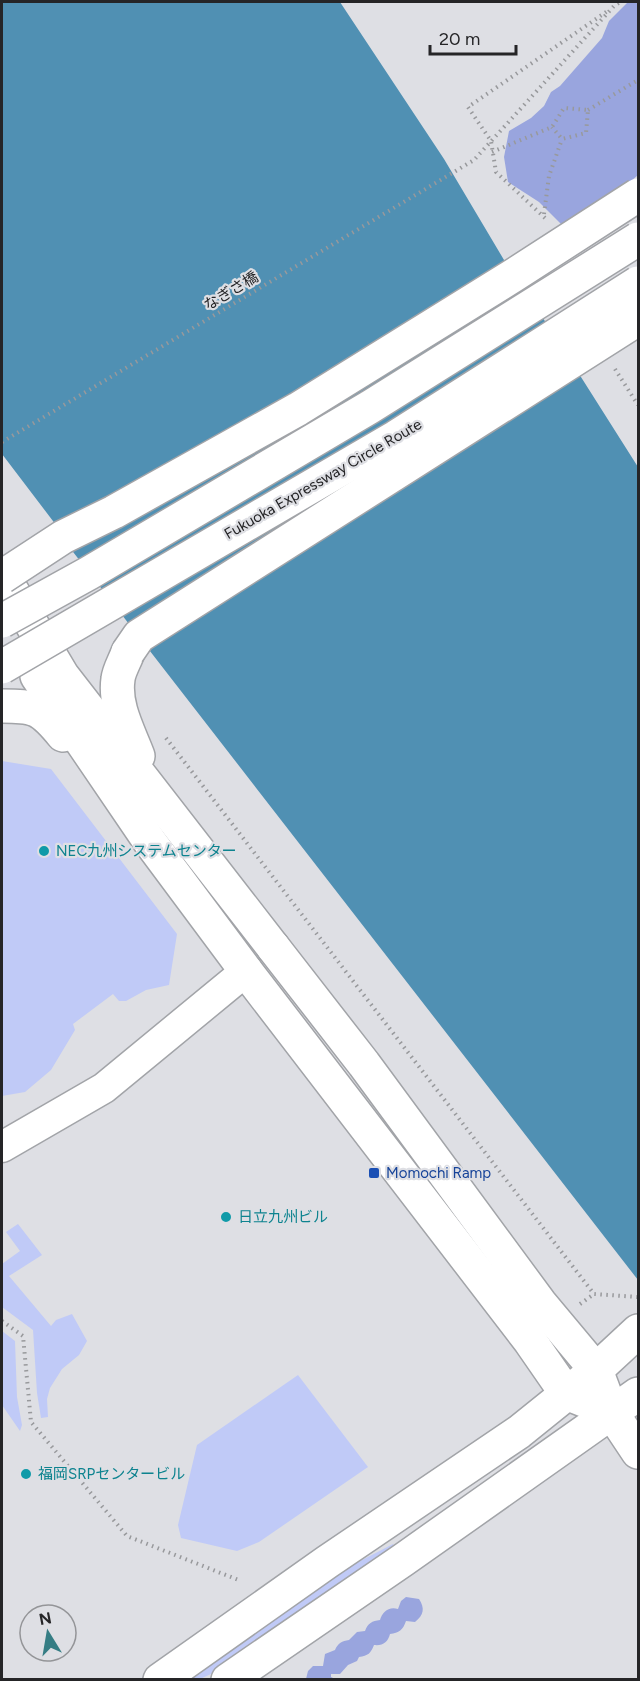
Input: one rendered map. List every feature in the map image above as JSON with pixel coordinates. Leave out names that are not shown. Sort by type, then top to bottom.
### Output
[{"type":"main road","points":[[2,577],[63,537],[135,501],[298,409],[632,198]]},
{"type":"main road","points":[[612,1413],[566,1393],[530,1341],[150,842],[42,683],[2,619],[89,573],[370,407],[639,239]]},
{"type":"main road","name":"Fukuoka Expressway Circle Route","points":[[2,667],[396,437],[639,283]]},
{"type":"main road","points":[[139,775],[138,756],[121,713],[118,679],[128,652],[139,636],[639,319]]},
{"type":"main road","points":[[2,585],[12,591],[62,675],[364,1064],[540,1303],[596,1370],[612,1413],[639,1452]]},
{"type":"main road","points":[[2,706],[29,706],[50,718],[127,828],[150,842]]},
{"type":"main road","points":[[160,1680],[327,1562],[519,1432],[596,1370],[639,1331]]},
{"type":"main road","points":[[228,1680],[639,1394]]},
{"type":"street","points":[[2,1147],[104,1088],[246,971]]},
{"type":"path","points":[[491,141],[468,107],[620,2]]},
{"type":"path","name":"なぎさ橋","points":[[2,442],[474,160],[614,6]]},
{"type":"path","points":[[492,152],[552,127],[564,108],[588,110],[639,80]]},
{"type":"path","points":[[562,139],[586,133],[588,110]]},
{"type":"path","points":[[552,127],[562,139]]},
{"type":"path","points":[[544,215],[549,176],[562,139]]},
{"type":"path","points":[[165,737],[594,1294],[639,1297]]},
{"type":"path","points":[[2,1321],[23,1336],[31,1422],[127,1536],[241,1581]]},
{"type":"shaded area","points":[[2,2],[340,2],[444,159],[507,265],[638,467],[638,1280],[70,548],[56,525],[2,454]]},
{"type":"shaded area","points":[[628,2],[638,2],[638,175],[614,196],[565,228],[539,202],[508,182],[504,157],[509,131],[531,118],[544,106],[551,92],[560,86],[602,38],[609,21]]},
{"type":"shaded area","points":[[2,761],[51,769],[177,934],[169,985],[146,990],[126,1001],[119,1001],[113,994],[73,1024],[75,1030],[51,1070],[25,1092],[2,1096]]},
{"type":"shaded area","points":[[18,1224],[42,1255],[9,1276],[51,1326],[56,1320],[72,1314],[87,1341],[79,1355],[62,1369],[50,1388],[47,1399],[48,1417],[41,1418],[33,1330],[2,1307],[2,1264],[20,1251],[6,1232]]},
{"type":"shaded area","points":[[2,1331],[15,1341],[17,1397],[22,1425],[20,1431],[2,1405]]},
{"type":"shaded area","points":[[298,1375],[368,1467],[259,1542],[237,1551],[181,1538],[178,1525],[197,1445]]},
{"type":"shaded area","points":[[393,1544],[396,1548],[211,1674],[200,1679],[186,1680],[337,1573]]},
{"type":"shaded area","points":[[406,1597],[419,1599],[422,1605],[422,1614],[415,1622],[406,1621],[402,1629],[390,1634],[385,1643],[374,1645],[369,1654],[359,1657],[340,1674],[331,1674],[331,1677],[335,1679],[306,1679],[308,1671],[313,1666],[323,1666],[325,1654],[335,1650],[339,1644],[349,1640],[357,1632],[365,1631],[371,1623],[380,1620],[386,1610],[398,1609],[401,1601]]},
{"type":"place","name":"NEC九州システムセンター","points":[[44,851]]},
{"type":"place","name":"Momochi Ramp","points":[[374,1173]]},
{"type":"place","name":"日立九州ビル","points":[[226,1217]]},
{"type":"place","name":"福岡SRPセンタービル","points":[[26,1474]]}]
